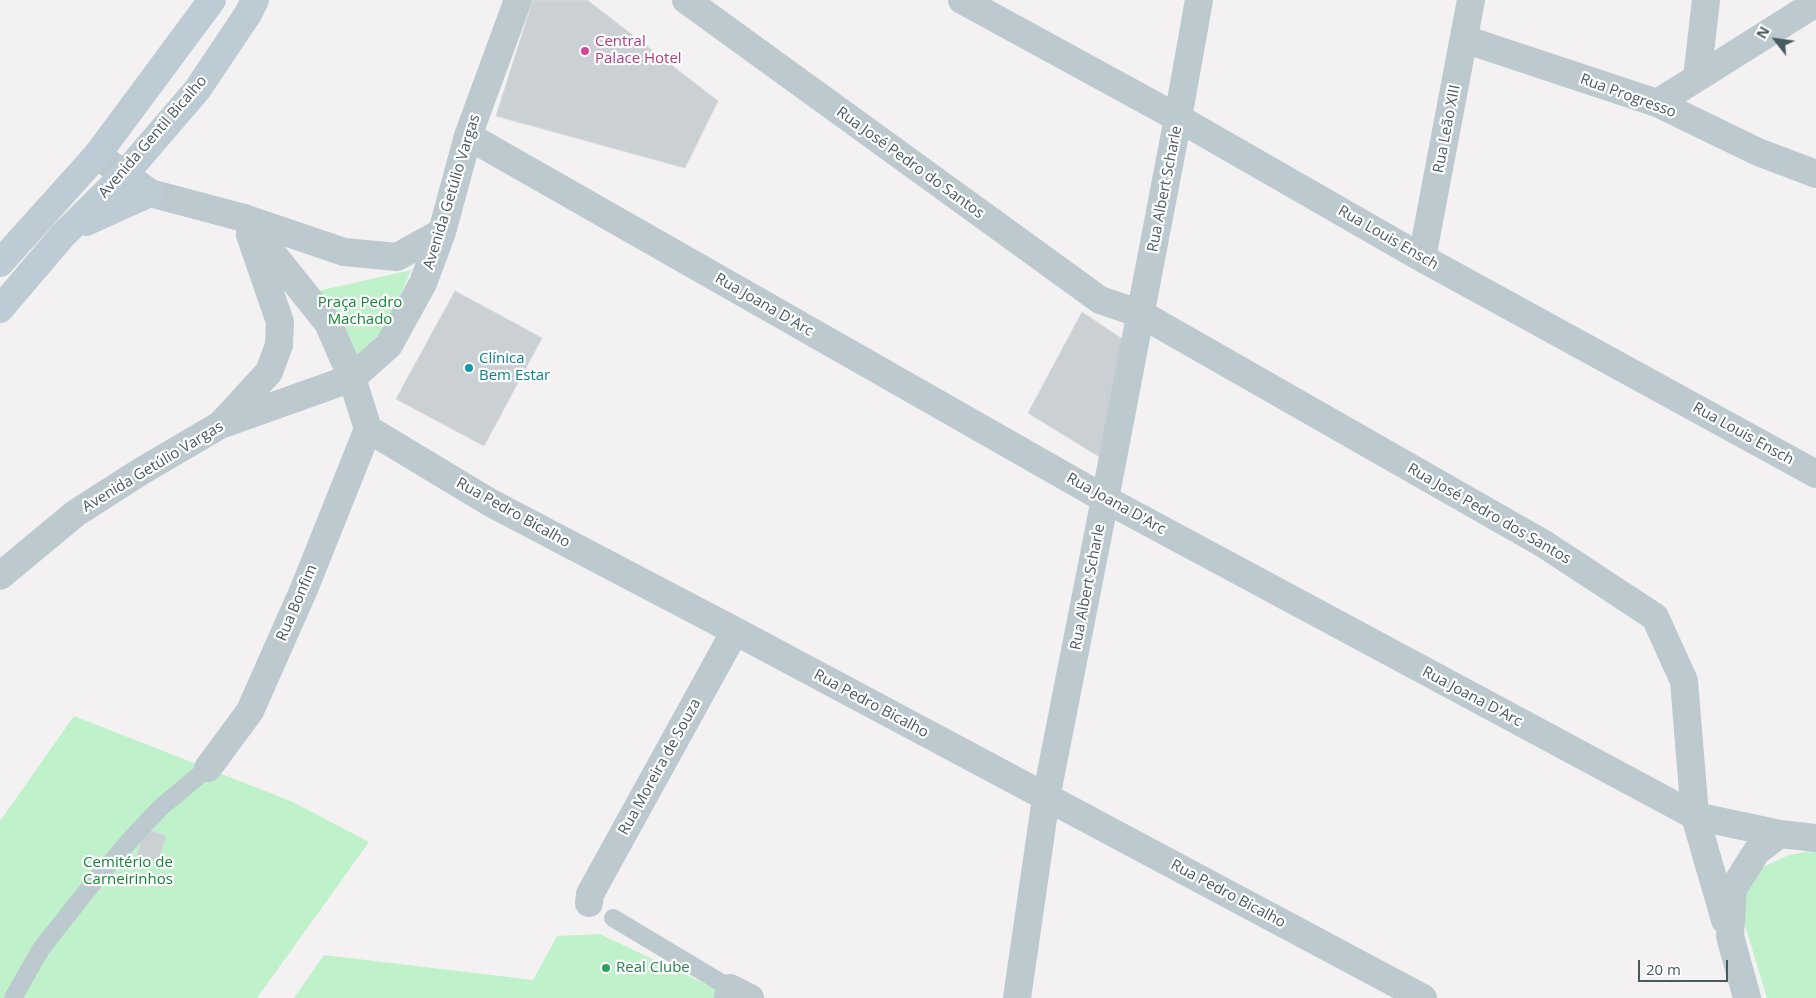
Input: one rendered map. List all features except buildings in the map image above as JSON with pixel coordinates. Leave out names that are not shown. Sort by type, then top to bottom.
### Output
[{"type":"main road","name":"Avenida Gentil Bicalho","points":[[0,263],[97,154],[212,0]]},
{"type":"main road","name":"Avenida Gentil Bicalho","points":[[0,309],[63,235],[124,175],[197,90],[248,14],[255,0]]},
{"type":"main road","points":[[63,235],[90,219],[150,193]]},
{"type":"street","name":"Avenida Getúlio Vargas","points":[[0,576],[76,513],[140,472],[220,425],[352,378],[389,345],[423,282],[442,232],[468,136],[518,0]]},
{"type":"street","name":"Rua José Pedro do Santos","points":[[686,0],[1100,300],[1141,314]]},
{"type":"street","name":"Rua Louis Ensch","points":[[962,0],[1178,118],[1422,258],[1816,474]]},
{"type":"street","name":"Rua Albert Scharle","points":[[1017,998],[1046,798],[1141,314],[1199,0]]},
{"type":"street","name":"Rua Leão XIII","points":[[1422,258],[1471,0]]},
{"type":"street","points":[[1697,78],[1706,0]]},
{"type":"street","points":[[1657,104],[1816,3]]},
{"type":"street","name":"Rua Progresso","points":[[1464,39],[1657,104],[1758,152],[1816,174]]},
{"type":"street","name":"Rua Joana D'Arc","points":[[468,136],[1105,499],[1694,816],[1780,834],[1816,838]]},
{"type":"street","points":[[97,154],[150,193],[244,218],[344,252],[397,257],[442,232]]},
{"type":"street","points":[[244,218],[328,323],[352,378],[368,429]]},
{"type":"street","points":[[220,425],[269,372],[279,345],[280,322],[244,218]]},
{"type":"street","name":"Rua José Pedro dos Santos","points":[[1141,314],[1544,544],[1655,617],[1684,681],[1694,816],[1747,998]]},
{"type":"street","name":"Rua Pedro Bicalho","points":[[368,429],[491,503],[1423,998]]},
{"type":"street","name":"Rua Bonfim","points":[[208,768],[250,711],[304,589],[368,429]]},
{"type":"street","name":"Rua Moreira de Souza","points":[[589,903],[590,894],[734,631]]},
{"type":"street","points":[[1730,936],[1733,889],[1757,851],[1780,834]]},
{"type":"lane","points":[[13,998],[41,948],[93,883],[160,808],[208,768]]},
{"type":"lane","points":[[612,918],[736,995]]},
{"type":"green space","name":"Praça Pedro Machado","points":[[411,270],[388,324],[352,365],[318,291]]},
{"type":"green space","name":"Cemitério de Carneirinhos","points":[[74,716],[293,802],[369,842],[257,998],[0,998],[0,821]]},
{"type":"green space","points":[[1810,851],[1816,852],[1816,998],[1767,998],[1742,916],[1746,895],[1761,868],[1789,855]]},
{"type":"green space","name":"Real Clube","points":[[600,934],[720,991],[719,998],[294,998],[324,955],[533,980],[557,936]]},
{"type":"place","name":"Central Palace Hotel","points":[[585,51]]},
{"type":"place","name":"Clínica Bem Estar","points":[[469,368]]},
{"type":"place","name":"Real Clube","points":[[606,968]]}]
